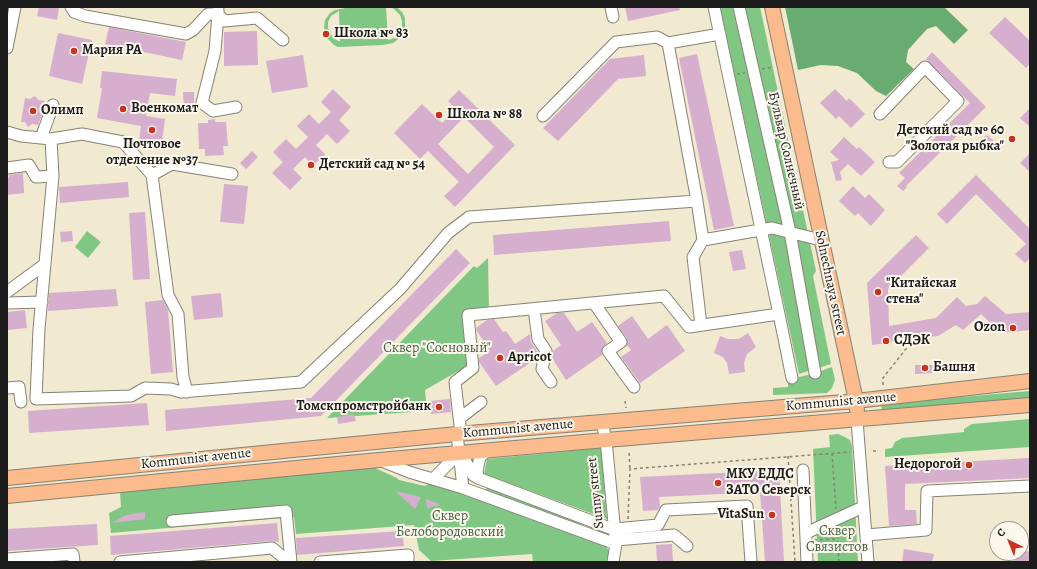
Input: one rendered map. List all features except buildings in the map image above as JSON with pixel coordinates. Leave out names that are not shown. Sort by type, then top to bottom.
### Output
[{"type":"main road","name":"Solnechnaya street","points":[[772,7],[856,401],[857,420]]},
{"type":"main road","name":"Kommunist avenue","points":[[7,478],[459,434],[856,401],[1030,381]]},
{"type":"main road","name":"Kommunist avenue","points":[[7,496],[379,460],[1030,405]]},
{"type":"street","points":[[7,48],[15,7]]},
{"type":"street","points":[[71,7],[74,12],[85,16],[186,34],[193,30],[208,14],[218,11]]},
{"type":"street","points":[[714,7],[792,378]]},
{"type":"street","name":"Бульвар Солнечный","points":[[740,7],[790,232],[815,373]]},
{"type":"street","points":[[218,11],[224,21],[257,18],[283,40]]},
{"type":"street","points":[[218,11],[215,51],[202,103],[212,111],[236,107]]},
{"type":"street","points":[[543,116],[616,42],[657,37],[668,42],[720,34]]},
{"type":"street","points":[[668,42],[703,240],[693,257],[701,325]]},
{"type":"street","points":[[880,114],[925,67],[958,101],[897,162],[889,162]]},
{"type":"street","points":[[53,105],[46,139],[54,176],[45,264],[36,399],[131,396],[145,388],[171,389],[187,392],[301,382],[400,289],[448,233],[469,217],[697,201]]},
{"type":"street","points":[[7,132],[21,136],[46,139],[82,134],[123,142],[152,175],[168,295],[178,314],[183,377],[187,392]]},
{"type":"street","points":[[152,175],[174,160],[232,174]]},
{"type":"street","points":[[7,168],[29,165],[36,177],[54,176]]},
{"type":"street","points":[[703,240],[772,228],[821,240]]},
{"type":"street","points":[[7,292],[45,264]]},
{"type":"street","points":[[464,488],[458,454],[460,418],[455,382],[474,368],[468,315],[664,296],[689,327],[779,314]]},
{"type":"street","points":[[7,303],[42,302]]},
{"type":"street","points":[[594,303],[621,342],[608,351],[634,387]]},
{"type":"street","points":[[534,308],[538,339],[546,351],[542,369],[551,382]]},
{"type":"street","points":[[7,388],[18,387],[21,402]]},
{"type":"street","points":[[460,418],[481,402]]},
{"type":"street","name":"Solnechnaya street","points":[[857,420],[868,562]]},
{"type":"street","name":"Sunny street","points":[[602,422],[606,440],[615,536],[613,562]]},
{"type":"street","points":[[478,478],[477,471],[480,457],[486,451]]},
{"type":"street","points":[[458,454],[465,460],[473,476],[615,536],[658,525],[666,510],[746,506],[750,562]]},
{"type":"street","points":[[433,479],[458,454]]},
{"type":"street","points":[[379,460],[409,472],[615,536],[674,535],[687,546]]},
{"type":"street","points":[[803,470],[808,562]]},
{"type":"street","points":[[866,535],[926,530],[927,490],[1030,486]]},
{"type":"street","points":[[806,533],[863,507]]},
{"type":"street","points":[[172,521],[286,511],[290,562]]},
{"type":"street","points":[[120,562],[272,548],[290,562]]},
{"type":"street","points":[[7,559],[73,554],[74,562]]},
{"type":"street","points":[[320,562],[408,554],[408,562]]},
{"type":"path","points":[[883,385],[883,378],[910,345]]},
{"type":"path","points":[[625,401],[626,414]]},
{"type":"path","points":[[630,469],[854,452]]},
{"type":"path","points":[[628,516],[630,469],[629,453]]},
{"type":"path","points":[[832,453],[839,562]]},
{"type":"path","points":[[788,456],[795,562]]},
{"type":"green space","points":[[351,7],[386,7],[388,40],[395,38],[402,28],[400,15],[390,7],[397,7],[405,18],[405,29],[401,37],[393,43],[383,45],[338,47],[325,36],[324,28],[325,20],[330,13],[335,10]],"holes":[[[339,11],[340,42],[333,38],[328,28],[328,22],[331,16]]]},
{"type":"green space","points":[[720,7],[760,7],[816,271],[813,276],[831,364],[799,374]]},
{"type":"green space","points":[[785,7],[944,7],[968,30],[954,44],[936,26],[927,29],[908,50],[906,62],[914,69],[886,96],[876,91],[857,73],[838,66],[821,65],[798,70]]},
{"type":"green space","points":[[87,231],[101,242],[88,258],[75,247]]},
{"type":"green space","name":"Сквер \"Сосновый\"","points":[[488,258],[489,311],[465,313],[469,365],[425,390],[427,411],[327,418],[474,266],[477,268]]},
{"type":"green space","points":[[832,367],[835,380],[832,388],[827,393],[773,395],[773,388],[788,387],[788,380]]},
{"type":"green space","points":[[1030,391],[1030,399],[882,412],[881,404]]},
{"type":"green space","points":[[1030,419],[1030,447],[885,457],[885,449],[892,448],[895,442],[902,438],[964,432],[964,429],[972,424]]},
{"type":"green space","name":"Сквер Связистов","points":[[838,434],[850,440],[852,446],[858,562],[818,562],[813,449],[830,447],[829,435]]},
{"type":"green space","name":"Сквер Белобородовский","points":[[601,448],[607,519],[484,474],[487,459]]},
{"type":"green space","name":"Сквер Белобородовский","points":[[373,467],[399,480],[425,486],[428,484],[438,483],[605,545],[611,554],[610,562],[533,562],[532,554],[431,561],[419,550],[414,525],[296,534],[294,517],[111,533],[109,513],[121,507],[120,492]]},
{"type":"green space","points":[[486,486],[582,523],[581,527],[486,490]]},
{"type":"place","name":"Школа № 83","points":[[326,34]]},
{"type":"place","name":"Мария РА","points":[[74,51]]},
{"type":"place","name":"Военкомат","points":[[123,109]]},
{"type":"place","name":"Олимп","points":[[33,111]]},
{"type":"place","name":"Школа № 88","points":[[439,115]]},
{"type":"place","name":"Почтовое отделение №37","points":[[152,130]]},
{"type":"place","name":"Детский сад № 60 \"Золотая рыбка\"","points":[[1012,139]]},
{"type":"place","name":"Детский сад № 54","points":[[311,165]]},
{"type":"place","name":"\"Китайская стена\"","points":[[878,292]]},
{"type":"place","name":"Ozon","points":[[1013,328]]},
{"type":"place","name":"СДЭК","points":[[886,341]]},
{"type":"place","name":"Apricot","points":[[500,358]]},
{"type":"place","name":"Башня","points":[[925,368]]},
{"type":"place","name":"Томскпромстройбанк","points":[[439,407]]},
{"type":"place","name":"Недорогой","points":[[969,465]]},
{"type":"place","name":"МКУ ЕДДС ЗАТО Северск","points":[[718,483]]},
{"type":"place","name":"VitaSun","points":[[772,515]]}]
